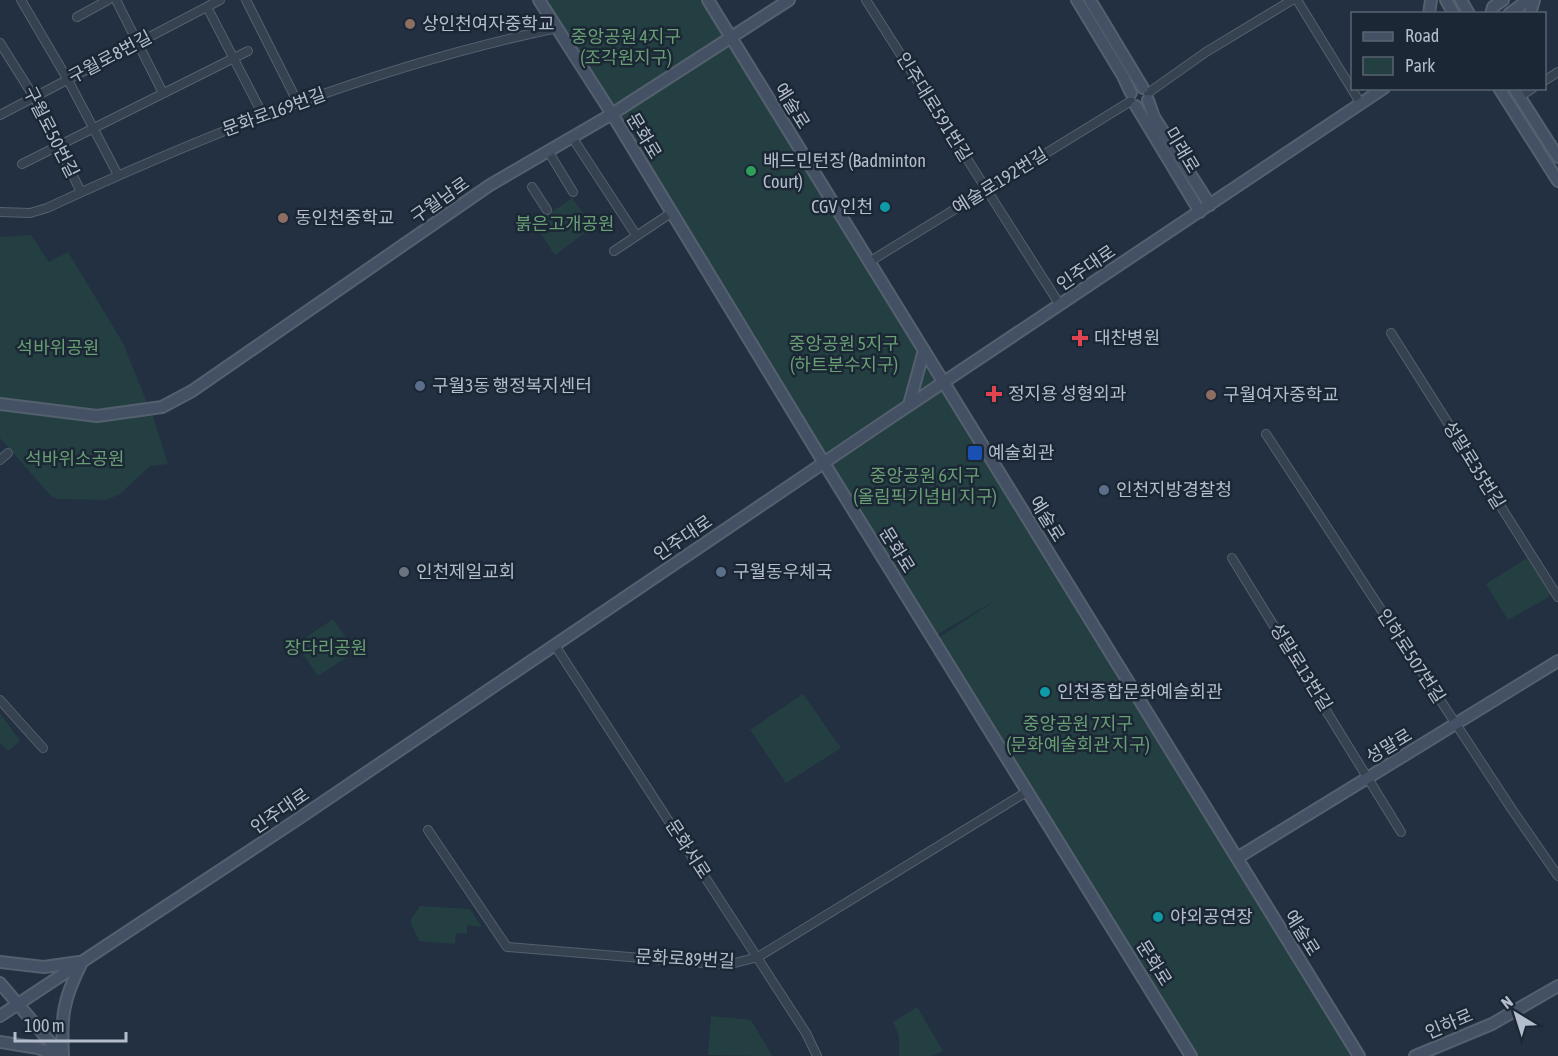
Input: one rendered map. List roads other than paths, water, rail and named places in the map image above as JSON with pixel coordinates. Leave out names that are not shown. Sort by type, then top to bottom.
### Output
[{"type":"main road","name":"문화로","points":[[539,0],[612,114],[824,463],[1191,1056]]},
{"type":"main road","name":"예술로","points":[[708,0],[1359,1056]]},
{"type":"main road","name":"구월남로","points":[[0,404],[97,416],[133,413],[162,406],[192,391],[490,184],[612,114],[789,0]]},
{"type":"main road","name":"미래로","points":[[1077,0],[1123,76],[1132,100],[1200,212]]},
{"type":"main road","name":"미래로","points":[[1090,0],[1147,94],[1154,117],[1210,205]]},
{"type":"main road","points":[[1492,12],[1493,7],[1503,0]]},
{"type":"main road","points":[[1512,12],[1528,0]]},
{"type":"main road","points":[[1136,88],[1147,94],[1143,106],[1132,100],[1136,88]]},
{"type":"main road","name":"인주대로","points":[[0,1016],[380,764],[554,644],[1381,90]]},
{"type":"main road","points":[[1499,90],[1558,181]]},
{"type":"main road","points":[[1516,93],[1558,157]]},
{"type":"main road","points":[[908,406],[914,392],[924,350]]},
{"type":"main road","name":"성말로","points":[[1237,858],[1558,661]]},
{"type":"main road","points":[[0,962],[44,967],[82,961]]},
{"type":"main road","points":[[61,1056],[66,993],[82,961]]},
{"type":"main road","points":[[0,983],[61,1056]]},
{"type":"main road","name":"인하로","points":[[1415,1056],[1492,1024],[1558,986]]},
{"type":"main road","points":[[0,1042],[38,1048],[61,1056]]},
{"type":"street","points":[[21,0],[68,80],[118,175]]},
{"type":"street","points":[[77,17],[108,0]]},
{"type":"street","points":[[116,0],[163,93]]},
{"type":"street","name":"구월로8번길","points":[[0,114],[220,0]]},
{"type":"street","points":[[246,0],[298,103]]},
{"type":"street","name":"인주대로591번길","points":[[866,0],[1060,305]]},
{"type":"street","points":[[1147,94],[1206,52],[1292,0]]},
{"type":"street","points":[[1297,0],[1351,88]]},
{"type":"street","points":[[207,7],[263,115]]},
{"type":"street","name":"문화로169번길","points":[[0,212],[30,213],[263,115],[383,74],[557,28]]},
{"type":"street","name":"구월로50번길","points":[[0,43],[34,97],[81,192]]},
{"type":"street","points":[[22,164],[248,51]]},
{"type":"street","points":[[1352,90],[1361,104]]},
{"type":"street","name":"예술로192번길","points":[[869,262],[1132,100]]},
{"type":"street","points":[[572,137],[636,235]]},
{"type":"street","points":[[548,151],[573,192]]},
{"type":"street","points":[[532,187],[547,210]]},
{"type":"street","points":[[614,251],[671,213]]},
{"type":"street","name":"성말로35번길","points":[[1391,333],[1558,597]]},
{"type":"street","name":"인하로507번길","points":[[1266,434],[1456,725],[1558,876]]},
{"type":"street","points":[[0,460],[8,453]]},
{"type":"street","name":"성말로13번길","points":[[1232,558],[1368,778]]},
{"type":"street","name":"문화서로","points":[[554,644],[758,957],[806,1033],[817,1056]]},
{"type":"street","points":[[0,700],[43,748]]},
{"type":"street","points":[[1368,778],[1401,832]]},
{"type":"street","name":"문화로89번길","points":[[428,830],[507,947],[738,964],[758,957],[1028,791]]},
{"type":"place","name":"상인천여자중학교","points":[[410,24]]},
{"type":"place","name":"배드민턴장 (Badminton Court)","points":[[751,171]]},
{"type":"place","name":"CGV 인천","points":[[885,207]]},
{"type":"place","name":"동인천중학교","points":[[283,218]]},
{"type":"place","name":"대찬병원","points":[[1080,338]]},
{"type":"place","name":"구월3동 행정복지센터","points":[[420,386]]},
{"type":"place","name":"정지용 성형외과","points":[[994,394]]},
{"type":"place","name":"구월여자중학교","points":[[1211,395]]},
{"type":"place","name":"예술회관","points":[[975,453]]},
{"type":"place","name":"인천지방경찰청","points":[[1104,490]]},
{"type":"place","name":"인천제일교회","points":[[404,572]]},
{"type":"place","name":"구월동우체국","points":[[721,572]]},
{"type":"place","name":"인천종합문화예술회관","points":[[1045,692]]},
{"type":"place","name":"야외공연장","points":[[1158,917]]},
{"type":"park label","name":"중앙공원 4지구 (조각원지구)","points":[[626,47]]},
{"type":"park label","name":"붉은고개공원","points":[[565,224]]},
{"type":"park label","name":"석바위공원","points":[[58,348]]},
{"type":"park label","name":"중앙공원 5지구 (하트분수지구)","points":[[844,354]]},
{"type":"park label","name":"석바위소공원","points":[[75,459]]},
{"type":"park label","name":"중앙공원 6지구 (올림픽기념비 지구)","points":[[925,486]]},
{"type":"park label","name":"장다리공원","points":[[326,648]]},
{"type":"park label","name":"중앙공원 7지구 (문화예술회관 지구)","points":[[1078,734]]}]
